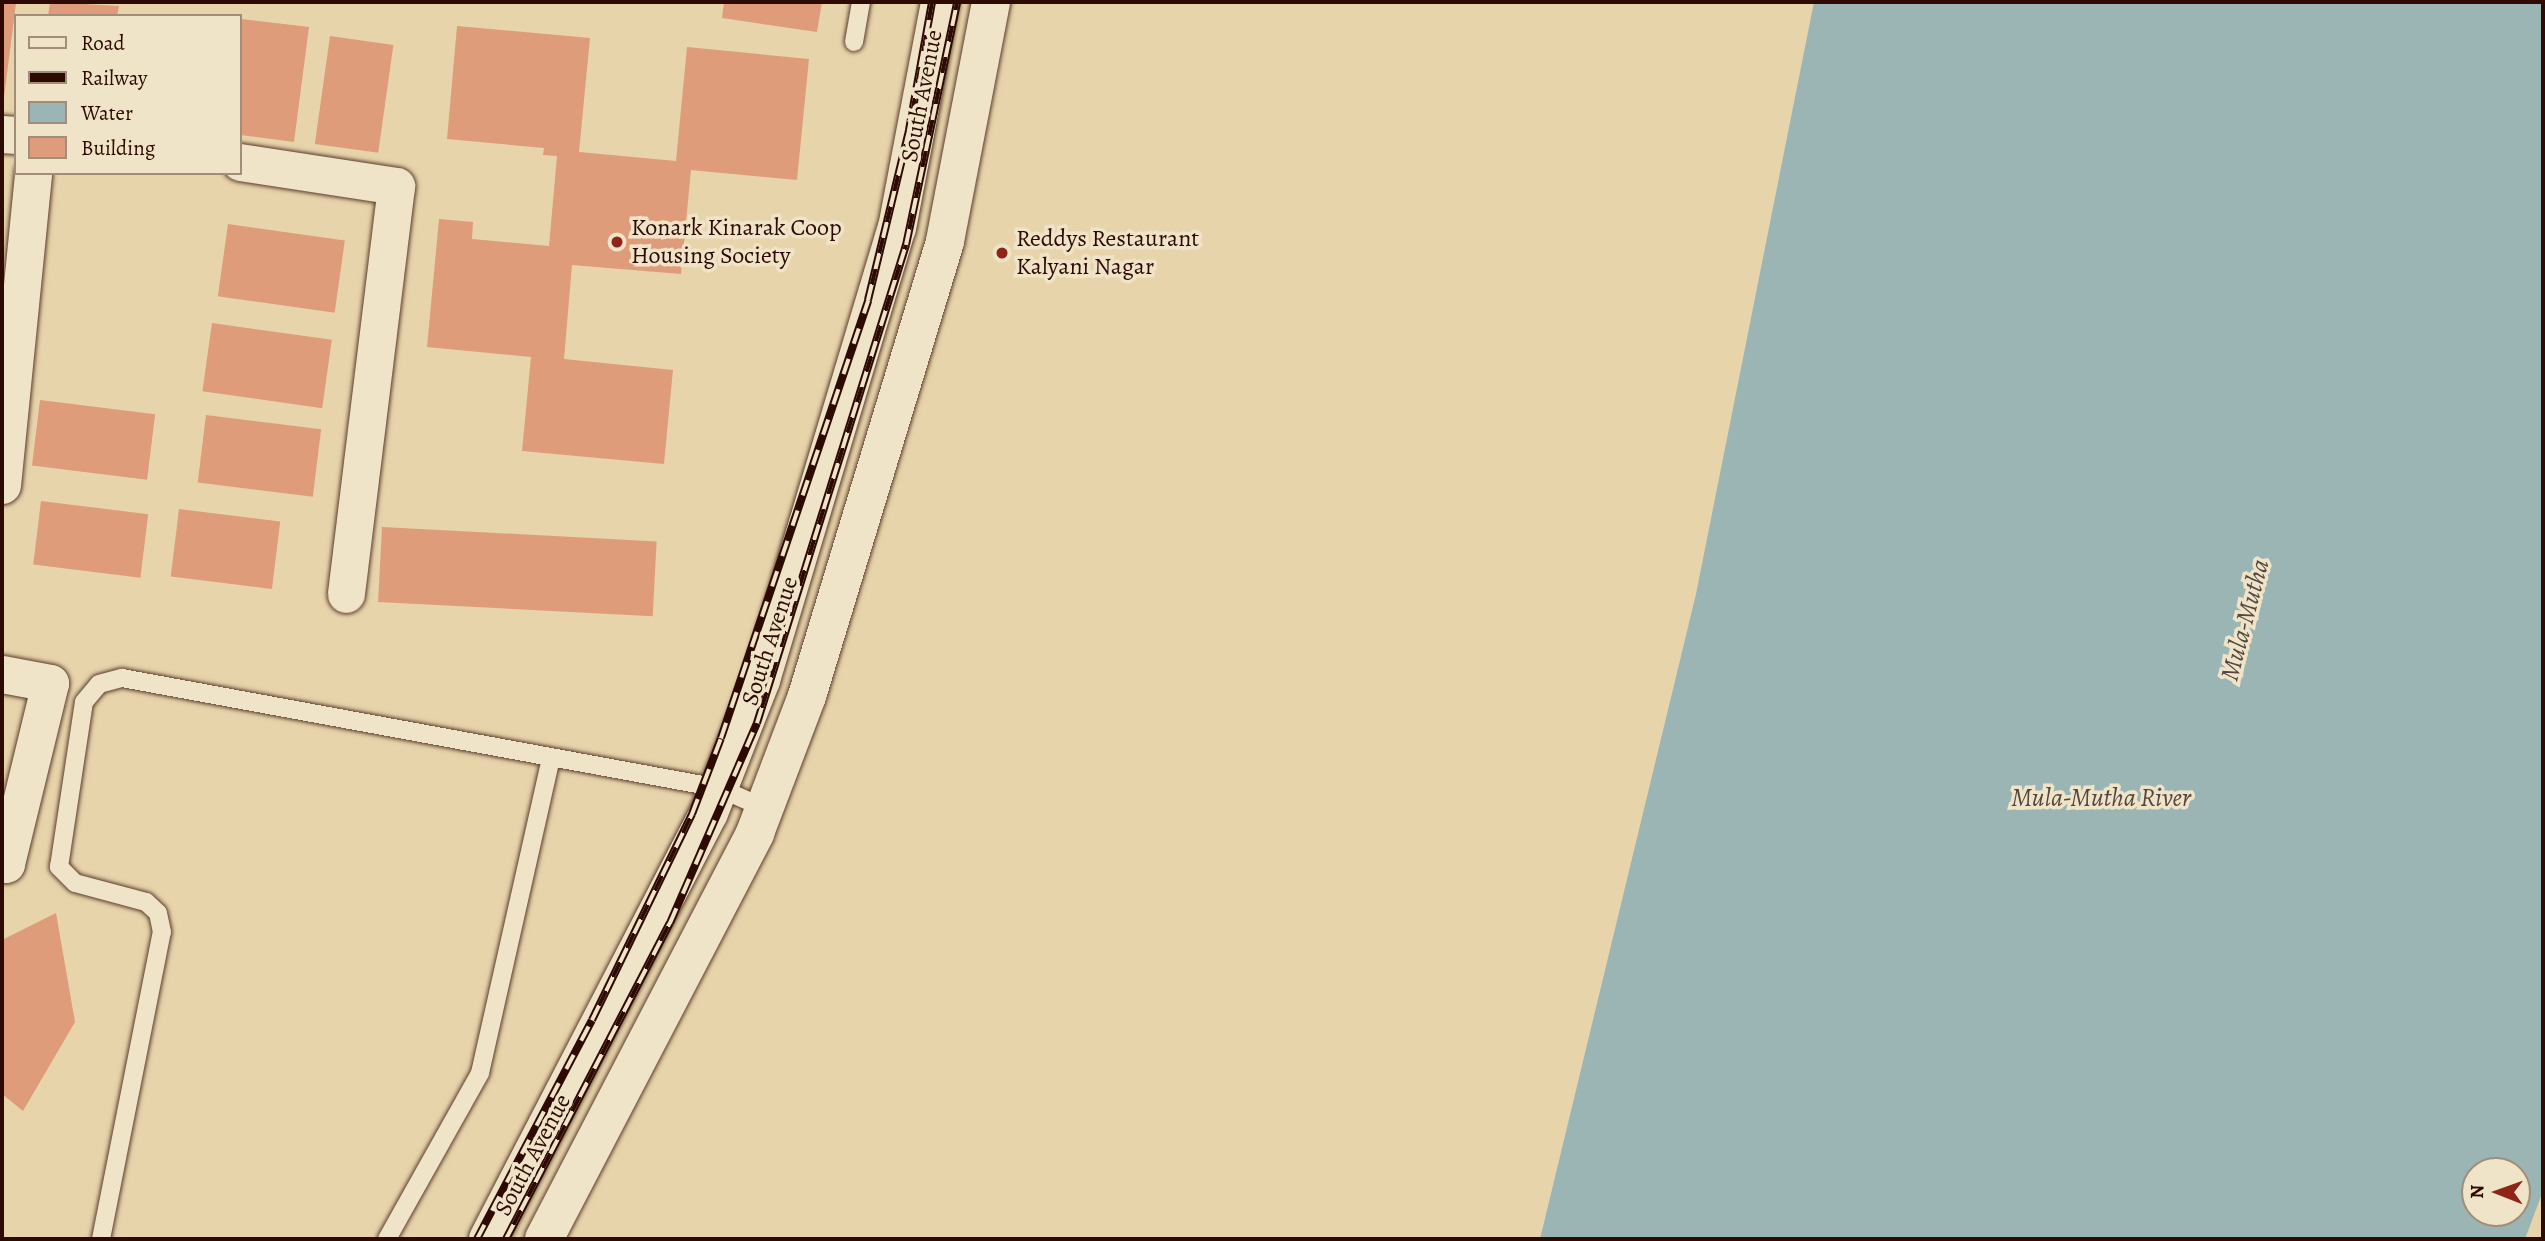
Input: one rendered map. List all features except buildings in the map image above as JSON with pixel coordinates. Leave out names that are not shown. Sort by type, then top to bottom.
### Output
[{"type":"main road","name":"South Avenue","points":[[488,1239],[719,788],[761,680],[897,228],[940,2]]},
{"type":"main road","name":"South Avenue","points":[[544,1239],[714,916],[764,808],[807,696],[945,241],[991,2]]},
{"type":"street","points":[[242,162],[396,186],[346,594]]},
{"type":"street","points":[[2,485],[33,175]]},
{"type":"street","points":[[2,674],[50,682],[6,864],[2,863]]},
{"type":"lane","points":[[854,42],[861,2]]},
{"type":"lane","points":[[101,1239],[162,932],[158,913],[146,902],[75,883],[59,867],[84,702],[99,684],[122,678],[719,788],[764,808]]},
{"type":"lane","points":[[387,1239],[480,1073],[551,759]]},
{"type":"water","name":"Mula-Mutha River","points":[[1814,2],[2543,2],[2543,1191],[2531,1223],[2531,1157],[2461,1157],[2461,1227],[2530,1227],[2525,1239],[1540,1239],[1696,594]]},
{"type":"railway","points":[[477,1239],[592,1020],[692,814],[721,738],[868,300],[909,130],[932,2]]},
{"type":"railway","points":[[506,1239],[670,923],[757,723],[906,245],[957,2]]},
{"type":"place","name":"Konark Kinarak Coop Housing Society","points":[[617,242]]},
{"type":"place","name":"Reddys Restaurant Kalyani Nagar","points":[[1002,253]]},
{"type":"water label","name":"Mula-Mutha","points":[[2245,620]]}]
